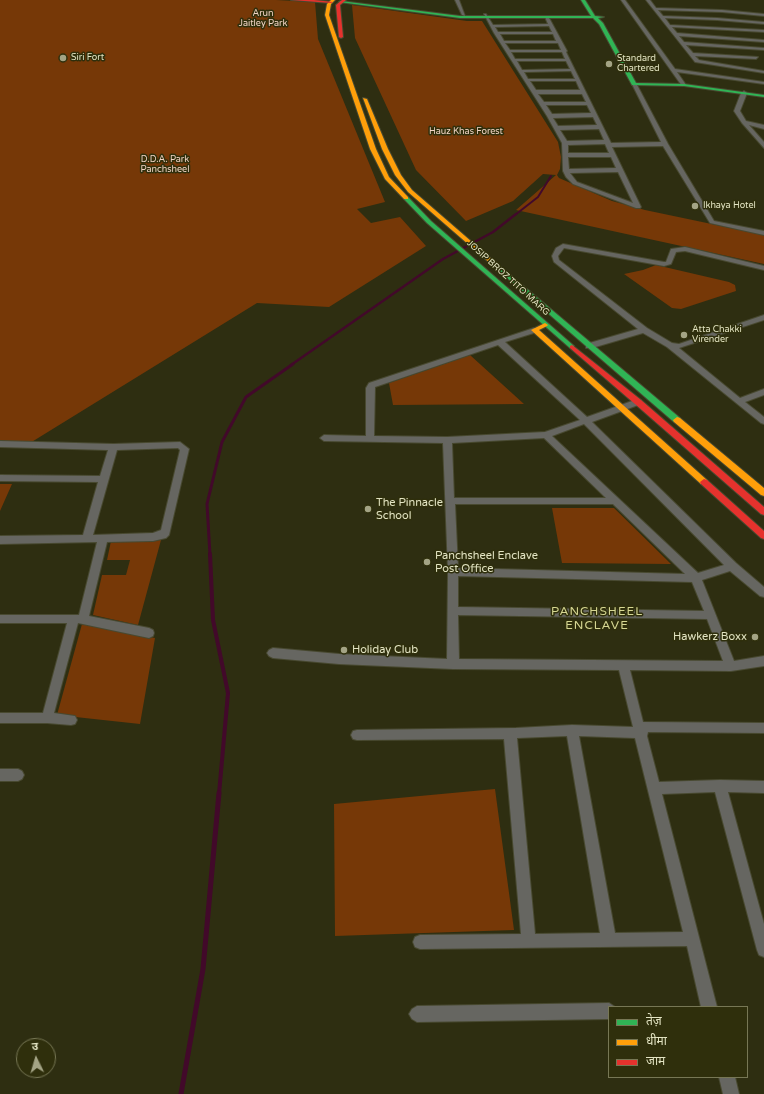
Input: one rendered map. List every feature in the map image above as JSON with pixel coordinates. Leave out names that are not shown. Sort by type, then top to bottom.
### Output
[{"type":"main road","points":[[293,0],[339,1],[448,15],[597,16]]},
{"type":"main road","points":[[583,0],[597,16]]},
{"type":"main road","points":[[590,0],[597,16],[634,84],[684,85],[744,92],[764,96]]},
{"type":"main road","points":[[338,14],[330,16],[327,13],[329,4],[339,1]]},
{"type":"main road","name":"JOSIP BROZ TITO MARG","points":[[339,1],[338,14],[340,34],[385,149],[398,175],[410,191],[589,346],[764,493]]},
{"type":"main road","name":"JOSIP BROZ TITO MARG","points":[[327,13],[373,149],[388,178],[415,208],[545,325],[638,402],[764,512]]},
{"type":"main road","points":[[448,15],[550,21],[597,16]]},
{"type":"main road","points":[[545,325],[534,330],[764,536]]},
{"type":"street","points":[[457,0],[464,15]]},
{"type":"street","points":[[623,0],[684,85]]},
{"type":"street","points":[[648,0],[690,54],[699,62],[764,72]]},
{"type":"street","points":[[655,9],[722,11],[764,15]]},
{"type":"street","points":[[485,16],[558,128],[565,143],[566,171],[571,180],[580,186],[638,207],[550,21],[492,26]]},
{"type":"street","points":[[661,17],[717,19],[764,23]]},
{"type":"street","points":[[668,26],[764,31]]},
{"type":"street","points":[[496,33],[556,33]]},
{"type":"street","points":[[674,34],[764,41]]},
{"type":"street","points":[[503,42],[560,42]]},
{"type":"street","points":[[682,43],[764,51]]},
{"type":"street","points":[[509,51],[565,51]]},
{"type":"street","points":[[741,68],[764,51]]},
{"type":"street","points":[[690,54],[756,58]]},
{"type":"street","points":[[515,60],[569,60]]},
{"type":"street","points":[[521,71],[573,70]]},
{"type":"street","points":[[674,70],[764,83]]},
{"type":"street","points":[[527,80],[578,80]]},
{"type":"street","points":[[634,84],[665,144],[712,222],[764,233]]},
{"type":"street","points":[[535,92],[584,92]]},
{"type":"street","points":[[744,92],[737,111],[764,146]]},
{"type":"street","points":[[542,104],[589,102]]},
{"type":"street","points":[[550,116],[594,115]]},
{"type":"street","points":[[744,122],[764,127]]},
{"type":"street","points":[[558,128],[601,127]]},
{"type":"street","points":[[565,143],[665,144]]},
{"type":"street","points":[[566,155],[613,155]]},
{"type":"street","points":[[566,171],[621,170]]},
{"type":"street","points":[[764,268],[685,249],[673,250],[668,263],[664,264],[567,245],[560,248],[555,256],[556,261],[644,330],[670,345],[764,421]]},
{"type":"street","points":[[670,345],[680,346],[764,317]]},
{"type":"street","points":[[370,439],[370,388],[372,385],[499,340],[534,330]]},
{"type":"street","points":[[589,346],[644,330]]},
{"type":"street","points":[[499,340],[586,421],[732,566],[764,593]]},
{"type":"street","points":[[739,401],[764,392]]},
{"type":"street","points":[[324,438],[448,440],[546,435],[638,402]]},
{"type":"street","points":[[546,435],[696,578],[731,666]]},
{"type":"street","points":[[448,440],[454,611],[453,664]]},
{"type":"street","points":[[0,444],[113,447],[180,445],[186,450],[166,532],[163,535],[153,537],[103,539],[0,540]]},
{"type":"street","points":[[87,539],[113,447]]},
{"type":"street","points":[[0,478],[103,479]]},
{"type":"street","points":[[450,501],[615,501]]},
{"type":"street","points":[[47,718],[103,539]]},
{"type":"street","points":[[453,572],[696,578],[732,566]]},
{"type":"street","points":[[454,611],[712,615]]},
{"type":"street","points":[[0,619],[79,619],[149,633]]},
{"type":"street","points":[[274,653],[339,659],[453,664],[731,666],[764,661]]},
{"type":"street","points":[[623,665],[641,730],[709,1006]]},
{"type":"street","points":[[0,718],[47,718],[71,720]]},
{"type":"street","points":[[357,735],[572,730],[764,728]]},
{"type":"street","points":[[572,730],[609,941]]},
{"type":"street","points":[[510,732],[529,941]]},
{"type":"street","points":[[0,775],[18,775]]},
{"type":"street","points":[[655,788],[720,786],[764,787]]},
{"type":"street","points":[[720,786],[764,950]]},
{"type":"street","points":[[420,942],[692,939]]},
{"type":"street","points":[[417,1014],[608,1011]]},
{"type":"street","points":[[727,1078],[731,1094]]},
{"type":"green space","name":"D.D.A. Park Panchsheel","points":[[0,0],[276,0],[315,2],[318,39],[385,202],[357,209],[371,223],[400,217],[426,246],[329,307],[257,303],[30,443],[0,442]]},
{"type":"green space","name":"Hauz Khas Forest","points":[[352,5],[467,21],[482,21],[558,142],[561,157],[560,169],[557,175],[559,178],[612,201],[645,210],[764,235],[764,264],[516,210],[556,175],[543,174],[513,201],[466,221],[416,170],[355,38]]},
{"type":"green space","points":[[656,265],[729,282],[735,285],[736,291],[681,309],[672,308],[624,274],[643,270]]},
{"type":"green space","points":[[470,355],[524,404],[393,405],[389,383]]},
{"type":"green space","points":[[0,484],[12,484],[0,511]]},
{"type":"green space","points":[[552,508],[614,508],[671,564],[562,563]]},
{"type":"green space","points":[[161,540],[138,625],[93,615],[102,575],[126,575],[130,560],[107,560],[111,541]]},
{"type":"green space","points":[[82,624],[155,638],[140,724],[57,715]]},
{"type":"green space","points":[[495,789],[514,930],[335,936],[334,804]]},
{"type":"waterway","points":[[515,215],[538,197],[551,176]]},
{"type":"waterway","points":[[291,365],[443,259],[493,232],[516,214]]},
{"type":"waterway","points":[[210,555],[207,504],[222,442],[246,397],[293,364]]},
{"type":"waterway","points":[[210,554],[213,620],[228,693],[219,794]]},
{"type":"waterway","points":[[181,1094],[203,969],[219,793]]},
{"type":"traffic: fast","points":[[583,0],[594,17],[601,23],[634,84],[684,85],[764,96]]},
{"type":"traffic: fast","points":[[341,2],[460,17],[602,17]]},
{"type":"traffic: fast","points":[[406,198],[429,222],[572,347]]},
{"type":"traffic: fast","points":[[493,263],[677,420]]},
{"type":"traffic: slow","points":[[333,0],[329,4],[327,15],[373,149],[387,178],[406,198]]},
{"type":"traffic: slow","points":[[365,99],[385,149],[398,175],[410,191],[493,263]]},
{"type":"traffic: slow","points":[[545,325],[534,330],[704,482]]},
{"type":"traffic: slow","points":[[677,420],[764,493]]},
{"type":"traffic: jam","points":[[293,0],[331,2]]},
{"type":"traffic: jam","points":[[341,37],[338,5],[344,0]]},
{"type":"traffic: jam","points":[[572,347],[638,402],[764,512]]},
{"type":"traffic: jam","points":[[704,482],[764,536]]},
{"type":"place","name":"Siri Fort","points":[[63,58]]},
{"type":"place","name":"Standard Chartered","points":[[609,64]]},
{"type":"place","name":"Ikhaya Hotel","points":[[695,206]]},
{"type":"place","name":"Atta Chakki Virender","points":[[684,335]]},
{"type":"place","name":"The Pinnacle School","points":[[368,509]]},
{"type":"place","name":"Panchsheel Enclave Post Office","points":[[427,562]]},
{"type":"place","name":"Hawkerz Boxx","points":[[755,637]]},
{"type":"place","name":"Holiday Club","points":[[344,650]]},
{"type":"district","name":"PANCHSHEEL ENCLAVE","points":[[597,619]]},
{"type":"park label","name":"Arun Jaitley Park","points":[[263,20]]}]
